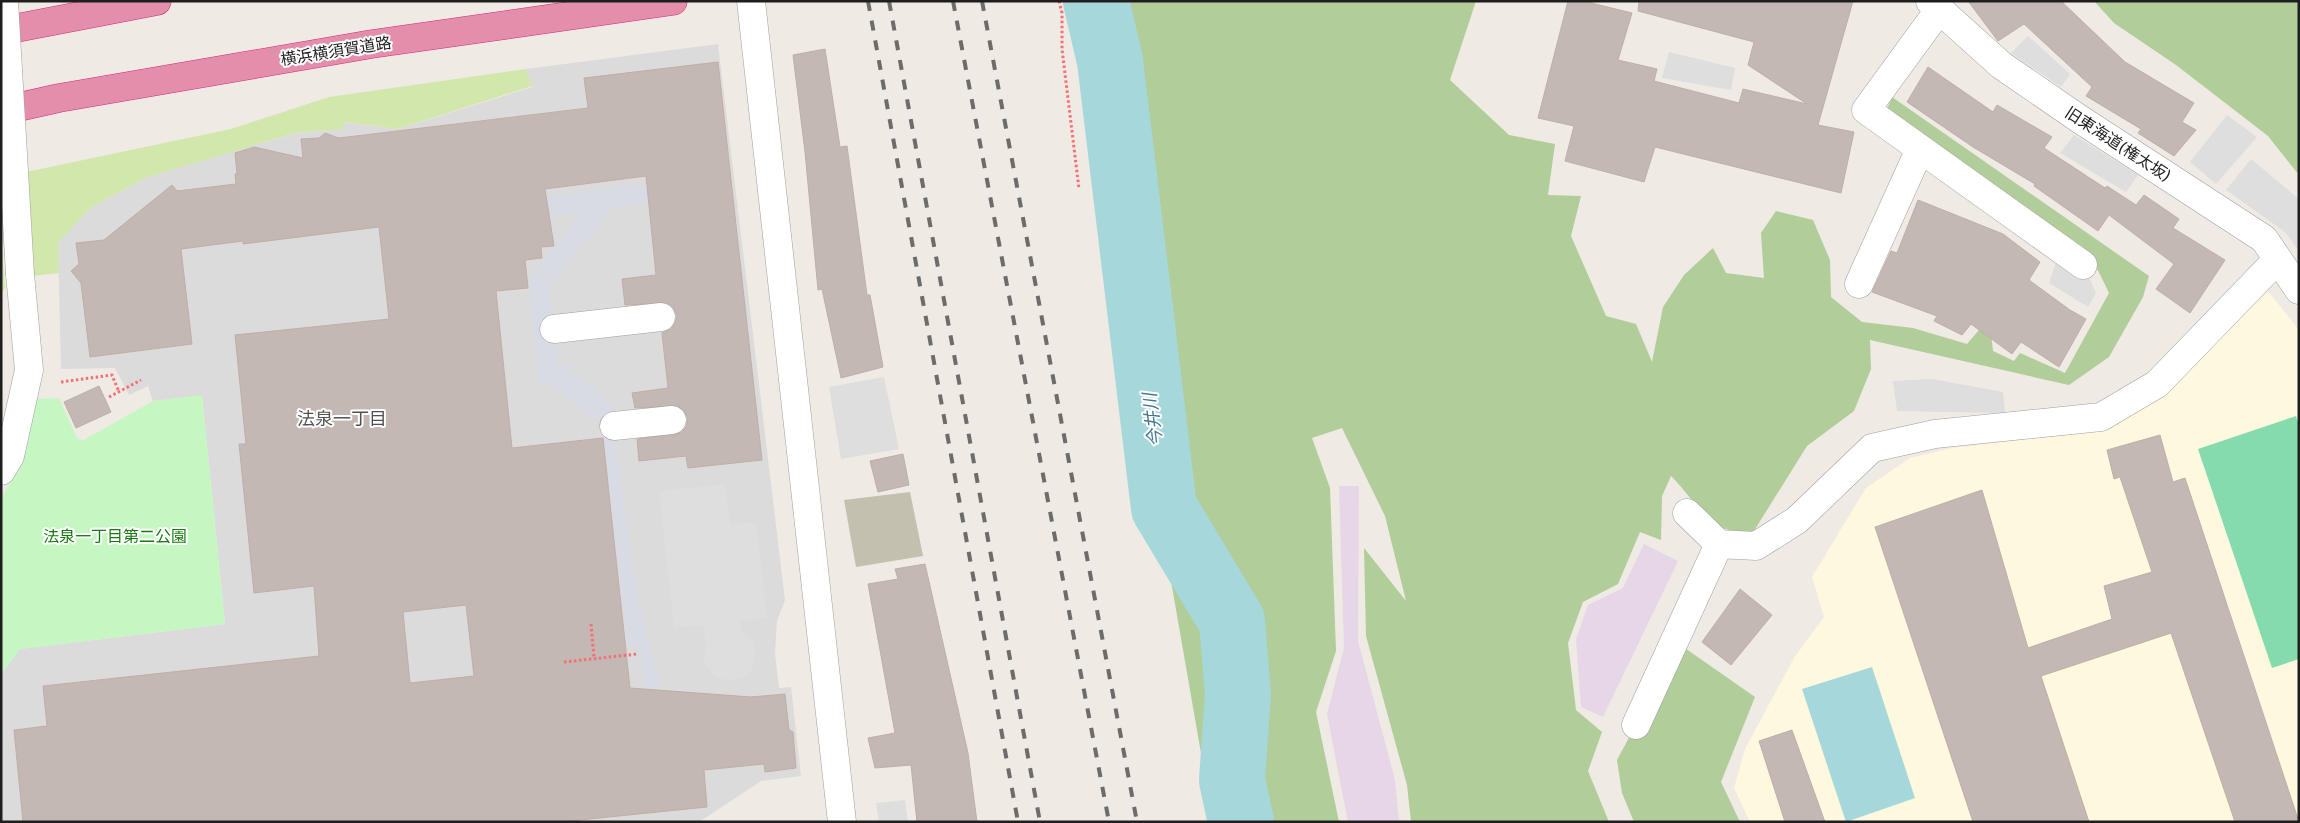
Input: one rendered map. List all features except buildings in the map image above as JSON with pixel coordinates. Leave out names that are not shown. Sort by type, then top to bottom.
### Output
[{"type":"highway","points":[[1,31],[157,1]]},
{"type":"highway","name":"横浜横須賀道路","points":[[1,111],[59,98],[372,44],[673,1]]},
{"type":"street","points":[[1,472],[10,456],[29,370],[20,274],[4,1]]},
{"type":"street","points":[[751,1],[842,822]]},
{"type":"street","points":[[1934,6],[1866,110],[2083,264]]},
{"type":"street","name":"旧東海道(権太坂)","points":[[1934,6],[2001,65],[2078,118],[2264,239],[2299,290]]},
{"type":"street","points":[[1860,284],[1920,149]]},
{"type":"street","points":[[1687,513],[1719,544],[1756,546],[1797,520],[1872,448],[1935,434],[2101,418],[2157,384],[2277,260]]},
{"type":"street","points":[[554,329],[661,318]]},
{"type":"street","points":[[614,426],[672,420]]},
{"type":"street","points":[[1636,725],[1719,544]]},
{"type":"path","points":[[1059,1],[1062,13],[1062,49],[1079,189]]},
{"type":"path","points":[[59,382],[112,375],[118,392]]},
{"type":"path","points":[[109,397],[141,380]]},
{"type":"path","points":[[590,624],[594,658]]},
{"type":"path","points":[[564,662],[637,654]]},
{"type":"shaded area","points":[[2028,36],[2070,74],[2061,87],[2011,53]]},
{"type":"shaded area","points":[[718,44],[785,600],[777,621],[775,654],[779,688],[791,687],[801,776],[761,781],[699,822],[1,822],[1,674],[20,649],[225,624],[202,396],[153,401],[148,386],[129,395],[115,368],[61,369],[58,243],[90,208],[145,178],[296,133],[342,129],[343,122],[398,129],[532,87],[526,69]]},
{"type":"shaded area","points":[[1669,52],[1735,68],[1731,90],[1662,78]]},
{"type":"shaded area","points":[[2227,115],[2257,137],[2216,184],[2190,162]]},
{"type":"shaded area","points":[[2074,135],[2138,175],[2126,192],[2060,153]]},
{"type":"shaded area","points":[[2251,159],[2299,199],[2299,251],[2285,232],[2226,190]]},
{"type":"shaded area","points":[[647,184],[649,203],[612,207],[549,286],[559,366],[571,365],[573,376],[583,375],[585,386],[595,385],[596,394],[604,393],[605,403],[611,403],[634,577],[637,576],[637,596],[661,692],[648,693],[633,642],[588,649],[586,632],[628,625],[621,603],[614,537],[591,539],[605,465],[600,417],[588,418],[586,409],[577,410],[576,399],[566,400],[564,389],[552,390],[552,382],[539,384],[528,282],[581,213],[542,217],[511,201]]},
{"type":"shaded area","points":[[2058,257],[2088,276],[2096,293],[2088,307],[2049,283]]},
{"type":"shaded area","points":[[2263,285],[2299,330],[2299,822],[1750,822],[1734,788],[1745,749],[1794,658],[1824,617],[1812,577],[1866,488],[1910,458],[1952,448],[2100,431]]},
{"type":"shaded area","points":[[884,377],[899,449],[841,459],[829,387]]},
{"type":"shaded area","points":[[1932,379],[2003,392],[2005,413],[1897,411],[1893,381]]},
{"type":"shaded area","points":[[725,484],[730,524],[756,522],[767,618],[740,621],[741,630],[753,641],[756,657],[750,672],[744,677],[728,681],[713,675],[704,661],[706,645],[703,625],[674,628],[659,491]]},
{"type":"shaded area","points":[[1339,486],[1359,486],[1358,641],[1395,780],[1399,822],[1348,822],[1327,714],[1344,648]]},
{"type":"shaded area","points":[[910,492],[923,556],[856,567],[844,500]]},
{"type":"shaded area","points":[[1644,544],[1678,561],[1603,717],[1581,707],[1576,639],[1588,605],[1623,588]]},
{"type":"shaded area","points":[[905,800],[908,822],[879,822],[876,803]]},
{"type":"green space","points":[[1070,1],[1476,1],[1450,80],[1509,135],[1555,144],[1548,195],[1581,196],[1571,236],[1606,316],[1636,324],[1652,362],[1663,307],[1684,275],[1713,248],[1726,273],[1764,278],[1761,233],[1776,211],[1813,220],[1830,260],[1831,297],[1862,322],[1913,328],[1967,344],[1979,330],[1991,333],[1993,351],[2014,361],[2020,353],[2065,373],[2109,293],[2091,256],[1887,109],[1892,97],[2149,276],[2143,297],[2109,357],[2069,385],[1870,340],[1871,369],[1854,411],[1807,446],[1752,534],[1735,532],[1713,522],[1704,515],[1671,476],[1662,496],[1661,540],[1640,532],[1618,584],[1583,602],[1568,643],[1576,710],[1602,732],[1588,771],[1609,822],[1411,822],[1407,785],[1366,636],[1364,548],[1406,601],[1385,516],[1342,428],[1312,438],[1330,488],[1336,651],[1316,712],[1339,822],[1213,822]]},
{"type":"green space","points":[[2094,1],[2299,1],[2299,175],[2268,136],[2176,65],[2114,23]]},
{"type":"green space","points":[[526,69],[532,86],[398,129],[344,122],[343,129],[295,133],[145,178],[90,208],[58,243],[59,273],[32,276],[26,172],[231,129],[329,97]]},
{"type":"green space","points":[[1,232],[5,288],[1,294]]},
{"type":"green space","name":"法泉一丁目第二公園","points":[[202,395],[225,624],[20,649],[1,674],[1,498],[21,465],[28,443],[34,399],[59,398],[77,438],[82,441],[153,401]]},
{"type":"green space","points":[[2296,416],[2299,426],[2299,659],[2272,668],[2198,449]]},
{"type":"green space","points":[[1679,644],[1755,697],[1721,782],[1740,822],[1634,822],[1622,793],[1617,760]]},
{"type":"water","points":[[1872,667],[1915,798],[1846,822],[1802,689]]},
{"type":"waterway","name":"今井川","points":[[1096,1],[1110,61],[1164,508],[1232,621],[1238,694],[1232,780],[1241,822]]},
{"type":"railway","points":[[868,1],[1018,822]]},
{"type":"railway","points":[[889,1],[1040,822]]},
{"type":"railway","points":[[953,1],[1109,822]]},
{"type":"railway","points":[[982,1],[1137,822]]},
{"type":"district","name":"法泉一丁目","points":[[342,419]]}]
